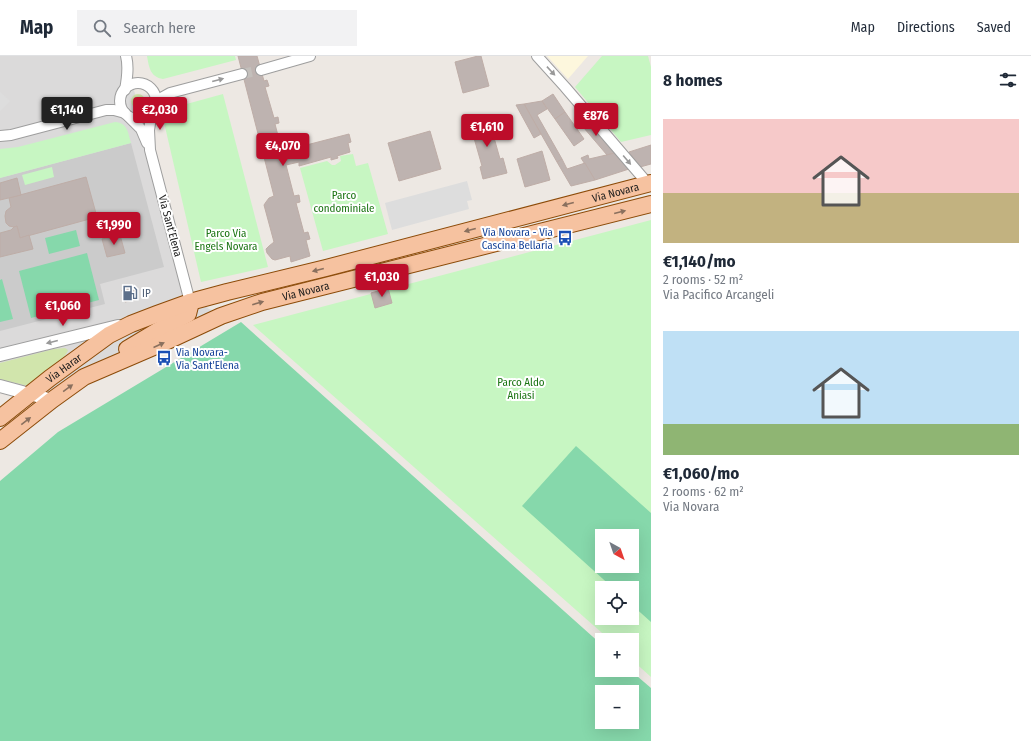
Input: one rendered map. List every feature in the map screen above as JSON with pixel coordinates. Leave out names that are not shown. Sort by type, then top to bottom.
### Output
[{"type":"main road","name":"Via Novara","points":[[131,324],[190,302],[326,268],[649,183]]},
{"type":"main road","name":"Via Novara","points":[[52,400],[84,377],[221,316],[262,302],[651,204]]},
{"type":"main road","points":[[84,377],[157,330],[188,314],[190,302],[204,310],[221,316]]},
{"type":"main road","name":"Via Harar","points":[[0,418],[79,356],[110,335],[131,324]]},
{"type":"main road","name":"Via Harar","points":[[0,442],[52,400]]},
{"type":"street","points":[[261,70],[310,56]]},
{"type":"street","points":[[537,56],[566,87],[643,178],[649,183]]},
{"type":"street","points":[[126,57],[133,71],[153,92],[155,97],[154,107]]},
{"type":"street","points":[[126,57],[128,63],[127,76],[120,103],[127,115]]},
{"type":"street","points":[[0,136],[11,135],[106,110],[114,110],[135,119],[140,119],[146,117],[161,98],[170,93],[242,74]]},
{"type":"street","points":[[106,110],[115,104],[132,84],[144,84]]},
{"type":"street","name":"Via Sant’Elena","points":[[150,150],[149,130],[154,107]]},
{"type":"street","name":"Via Sant’Elena","points":[[127,115],[141,130],[150,150],[190,302]]},
{"type":"street","name":"Via Novara","points":[[0,355],[131,324]]},
{"type":"street","points":[[0,386],[52,400]]},
{"type":"shaded area","points":[[0,56],[125,56],[150,151],[194,297],[209,309],[220,312],[52,399],[0,385]]},
{"type":"shaded area","points":[[547,56],[588,56],[568,79]]},
{"type":"shaded area","points":[[0,92],[10,101],[0,111]]},
{"type":"shaded area","points":[[131,143],[164,267],[100,284],[105,304],[0,331],[0,178]]},
{"type":"shaded area","points":[[467,181],[472,200],[467,201],[469,209],[392,230],[385,203]]},
{"type":"green space","points":[[147,56],[235,56],[236,60],[163,79],[153,74]]},
{"type":"green space","points":[[602,56],[648,56],[651,67],[651,135],[621,142],[575,87]]},
{"type":"green space","points":[[135,94],[141,94],[145,98],[145,104],[141,108],[135,108],[131,104],[131,98]]},
{"type":"green space","name":"Parco Via Engels Novara","points":[[223,94],[268,267],[201,282],[163,118],[172,108]]},
{"type":"green space","points":[[115,122],[125,126],[131,143],[0,178],[0,149],[18,147]]},
{"type":"green space","name":"Parco condominiale","points":[[353,154],[356,166],[368,163],[388,234],[323,251],[300,168],[327,161],[332,165],[335,165],[341,161],[340,156]]},
{"type":"green space","points":[[52,167],[54,177],[25,185],[22,175]]},
{"type":"green space","name":"Parco Aldo Aniasi","points":[[651,220],[651,677],[639,666],[639,633],[602,633],[253,325]]},
{"type":"green space","points":[[76,230],[80,246],[49,254],[45,238]]},
{"type":"green space","points":[[87,253],[99,300],[31,318],[19,271]]},
{"type":"green space","points":[[2,279],[13,319],[0,322],[0,280]]},
{"type":"green space","points":[[241,322],[595,639],[595,677],[638,677],[651,688],[651,741],[0,741],[0,481],[58,432]]},
{"type":"green space","points":[[65,348],[68,350],[66,354],[51,369],[28,386],[0,379],[0,363],[54,349]]},
{"type":"green space","points":[[576,446],[651,513],[651,622],[639,611],[639,581],[605,581],[596,573],[639,573],[639,529],[595,529],[595,572],[522,506]]},
{"type":"building","points":[[238,56],[257,56],[264,81],[267,80],[269,86],[265,87],[274,118],[278,117],[279,123],[275,124],[284,159],[293,156],[291,149],[349,134],[351,142],[348,143],[350,152],[337,156],[338,158],[331,160],[331,157],[299,166],[299,162],[286,165],[294,196],[299,195],[300,202],[296,203],[304,233],[308,232],[310,239],[306,240],[310,256],[291,262],[290,256],[275,260],[272,259],[267,253],[266,249],[274,242],[264,205],[269,198],[274,196]]},
{"type":"building","points":[[481,56],[489,86],[463,93],[455,62]]},
{"type":"building","points":[[553,94],[565,112],[555,119],[542,101]]},
{"type":"building","points":[[542,101],[547,109],[537,115],[562,159],[557,162],[524,104]]},
{"type":"building","points":[[524,104],[541,134],[534,138],[516,105]]},
{"type":"building","points":[[565,112],[584,139],[574,146],[555,119]]},
{"type":"building","points":[[492,117],[496,133],[493,134],[500,159],[503,158],[507,173],[483,179],[480,167],[482,166],[474,138],[471,139],[467,124]]},
{"type":"building","points":[[584,117],[615,153],[607,155],[578,121]]},
{"type":"building","points":[[430,131],[441,169],[399,181],[388,143]]},
{"type":"building","points":[[651,145],[651,164],[640,167],[629,152]]},
{"type":"building","points":[[542,151],[550,180],[525,187],[517,159]]},
{"type":"building","points":[[615,153],[629,169],[595,180],[581,158],[588,155],[589,159]]},
{"type":"building","points":[[562,159],[567,169],[585,163],[595,180],[571,186],[557,162]]},
{"type":"building","points":[[86,177],[97,217],[20,238],[17,226],[9,226],[6,223],[6,211],[11,207],[9,198]]},
{"type":"building","points":[[17,178],[21,195],[0,200],[0,183]]},
{"type":"building","points":[[17,226],[20,238],[29,235],[33,249],[0,257],[0,233],[11,230]]},
{"type":"building","points":[[120,235],[125,253],[107,257],[102,239]]},
{"type":"building","points":[[134,287],[137,299],[125,302],[122,290]]},
{"type":"building","points":[[388,288],[392,303],[375,308],[371,293]]},
{"type":"tunnel","points":[[242,74],[261,70]]},
{"type":"place","name":"Via Novara - Via Cascina Bellaria","points":[[565,238]]},
{"type":"place","name":"IP","points":[[130,293]]},
{"type":"place","name":"Via Novara- Via Sant'Elena","points":[[164,358]]}]
